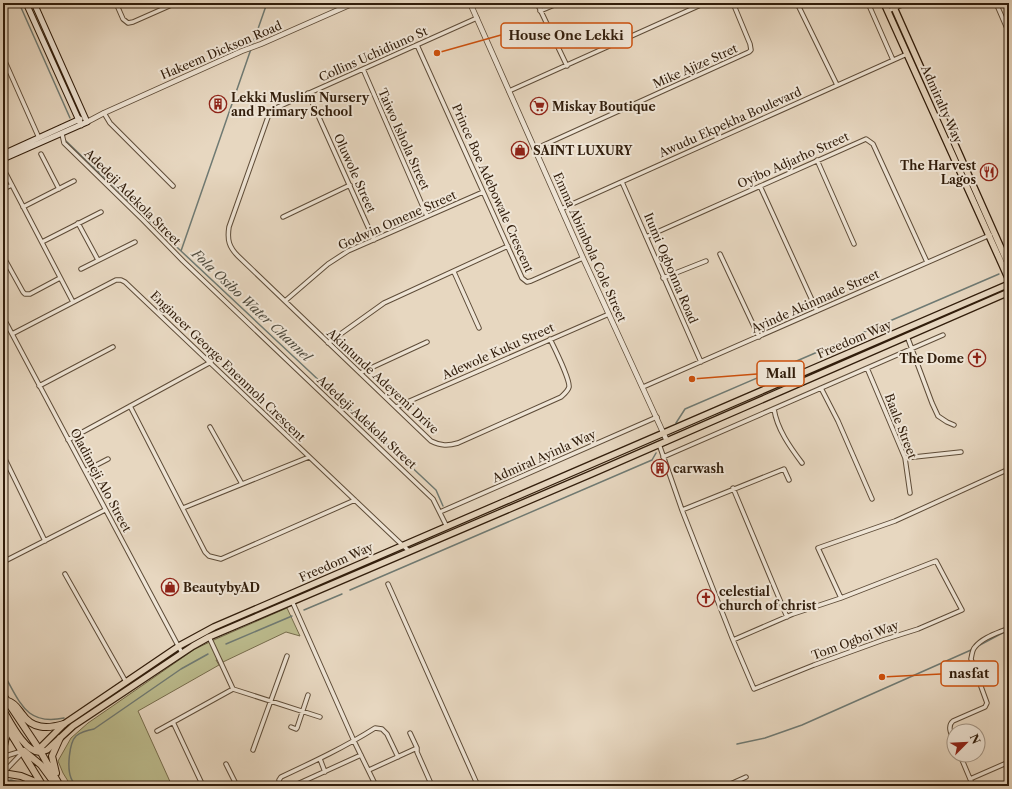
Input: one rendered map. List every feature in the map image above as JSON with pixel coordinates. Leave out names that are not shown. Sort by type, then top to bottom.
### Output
[{"type":"highway","points":[[3,695],[30,736],[43,786]]},
{"type":"highway","points":[[7,701],[14,704],[33,725],[45,728],[64,724]]},
{"type":"highway","points":[[3,710],[26,745],[36,755],[60,786]]},
{"type":"highway","points":[[3,750],[6,737],[4,723]]},
{"type":"highway","points":[[4,723],[23,751],[36,755],[56,786]]},
{"type":"highway","points":[[23,751],[30,736]]},
{"type":"highway","points":[[60,738],[52,756],[60,786]]},
{"type":"highway","points":[[3,773],[21,776],[43,786]]},
{"type":"main road","points":[[26,3],[81,125]]},
{"type":"main road","points":[[34,3],[87,122]]},
{"type":"main road","name":"Admiralty Way","points":[[884,3],[992,234],[1009,266]]},
{"type":"main road","name":"Admiralty Way","points":[[893,6],[992,234],[1009,280]]},
{"type":"main road","name":"Hakeem Dickson Road","points":[[3,154],[85,117]]},
{"type":"main road","name":"Hakeem Dickson Road","points":[[3,159],[87,122]]},
{"type":"main road","name":"Freedom Way","points":[[36,755],[64,724],[179,646],[214,627],[1009,284]]},
{"type":"main road","name":"Freedom Way","points":[[36,755],[47,750],[73,726],[182,653],[209,637],[1009,292]]},
{"type":"street","points":[[116,3],[123,20],[128,23],[176,3]]},
{"type":"street","name":"Hakeem Dickson Road","points":[[87,122],[242,51],[354,3]]},
{"type":"street","name":"Emma Abimbola Cole Street","points":[[470,3],[583,258],[664,433]]},
{"type":"street","points":[[537,3],[567,66]]},
{"type":"street","points":[[540,11],[559,3]]},
{"type":"street","points":[[509,91],[705,3]]},
{"type":"street","name":"Mike Ajize Stret","points":[[535,149],[749,52],[750,44],[733,3]]},
{"type":"street","points":[[797,3],[837,85]]},
{"type":"street","points":[[868,3],[893,60]]},
{"type":"street","points":[[888,11],[893,6],[907,3]]},
{"type":"street","points":[[996,3],[1008,31]]},
{"type":"street","name":"Collins Uchidiuno St","points":[[228,240],[229,227],[268,117],[272,111],[477,18]]},
{"type":"street","name":"Prince Boe Adebowale Crescent","points":[[417,45],[522,278],[527,282],[583,258]]},
{"type":"street","name":"Awudu Ekpekha Boulevard","points":[[561,209],[907,54]]},
{"type":"street","points":[[3,57],[39,138]]},
{"type":"street","name":"Taiwo Ishola Street","points":[[363,69],[427,216]]},
{"type":"street","name":"Oluwole Street","points":[[308,94],[374,240]]},
{"type":"street","points":[[104,113],[110,124],[173,186]]},
{"type":"street","name":"Hakeem Dickson Road","points":[[85,117],[96,117]]},
{"type":"street","name":"Adedeji Adekola Street","points":[[62,134],[64,143],[188,266],[433,499],[447,527]]},
{"type":"street","name":"Oyibo Adjarho Street","points":[[646,237],[862,139],[866,139],[871,142],[927,262]]},
{"type":"street","points":[[41,154],[59,189]]},
{"type":"street","points":[[817,160],[854,244]]},
{"type":"street","points":[[3,168],[73,302]]},
{"type":"street","points":[[23,207],[74,182]]},
{"type":"street","name":"Itumi Ogbonna Road","points":[[622,182],[701,362]]},
{"type":"street","points":[[3,189],[12,185]]},
{"type":"street","points":[[283,217],[350,185]]},
{"type":"street","points":[[760,186],[817,311]]},
{"type":"street","name":"Godwin Omene Street","points":[[285,301],[337,257],[483,192]]},
{"type":"street","points":[[42,242],[101,212]]},
{"type":"street","points":[[78,223],[98,260]]},
{"type":"street","name":"Ayinde Akinmade Street","points":[[643,387],[992,234]]},
{"type":"street","name":"Akintunde Adeyemi Drive","points":[[228,240],[232,251],[431,441],[437,444],[444,446],[465,440],[565,394],[569,388],[568,380],[550,339]]},
{"type":"street","points":[[81,269],[135,242]]},
{"type":"street","points":[[328,343],[384,302],[454,272],[508,246]]},
{"type":"street","points":[[720,254],[759,337]]},
{"type":"street","points":[[3,256],[25,294],[30,294],[60,278]]},
{"type":"street","points":[[663,278],[706,261]]},
{"type":"street","points":[[454,272],[479,328]]},
{"type":"street","name":"Engineer George Enenmoh Crescent","points":[[12,334],[116,280],[120,280],[130,286],[409,551]]},
{"type":"street","name":"Adewole Kuku Street","points":[[396,407],[609,314]]},
{"type":"street","name":"Oladimeji Alo Street","points":[[3,317],[182,653]]},
{"type":"street","points":[[663,457],[943,335]]},
{"type":"street","points":[[907,336],[938,416],[954,425]]},
{"type":"street","points":[[360,373],[427,342]]},
{"type":"street","points":[[39,386],[113,347]]},
{"type":"street","points":[[68,440],[210,362]]},
{"type":"street","name":"Baale Street","points":[[867,368],[904,458],[910,493]]},
{"type":"street","points":[[821,388],[838,422],[872,499]]},
{"type":"street","points":[[130,406],[205,552],[210,556],[220,559],[355,500]]},
{"type":"street","points":[[774,409],[777,423],[783,435],[802,463]]},
{"type":"street","name":"Admiral Ayinla Way","points":[[440,512],[657,417]]},
{"type":"street","points":[[210,427],[242,484]]},
{"type":"street","points":[[664,433],[667,440]]},
{"type":"street","points":[[659,444],[682,510],[733,640],[787,617],[841,598],[818,548],[895,521],[1009,469]]},
{"type":"street","points":[[904,458],[961,452]]},
{"type":"street","points":[[3,455],[45,541]]},
{"type":"street","points":[[183,508],[310,457]]},
{"type":"street","points":[[85,471],[108,459]]},
{"type":"street","points":[[682,510],[784,469],[789,480]]},
{"type":"street","points":[[734,488],[787,617]]},
{"type":"street","points":[[3,562],[105,510]]},
{"type":"street","name":"Tom Ogboi Way","points":[[733,640],[754,689],[814,665],[918,629],[962,610],[936,561],[841,598]]},
{"type":"street","points":[[65,574],[126,682]]},
{"type":"street","points":[[388,584],[478,786]]},
{"type":"street","points":[[292,601],[354,741],[376,786]]},
{"type":"street","points":[[950,723],[985,707],[987,703],[971,659],[972,652],[975,647],[983,641],[1009,628]]},
{"type":"street","points":[[209,637],[233,689]]},
{"type":"street","points":[[253,750],[287,656]]},
{"type":"street","points":[[156,731],[233,689],[320,717]]},
{"type":"street","points":[[291,727],[297,728],[308,695]]},
{"type":"street","points":[[173,722],[203,786]]},
{"type":"street","points":[[281,786],[278,780],[281,777],[320,759],[375,728],[379,728],[387,734],[398,757]]},
{"type":"street","points":[[410,733],[432,786]]},
{"type":"street","points":[[369,770],[417,748]]},
{"type":"street","points":[[3,758],[23,751]]},
{"type":"street","points":[[3,773],[23,751]]},
{"type":"street","points":[[293,786],[361,755]]},
{"type":"street","points":[[320,759],[325,772]]},
{"type":"street","points":[[970,779],[1009,762]]},
{"type":"street","points":[[963,763],[973,786]]},
{"type":"street","points":[[226,764],[237,786]]},
{"type":"street","points":[[726,786],[746,777]]},
{"type":"green space","points":[[287,608],[300,636],[286,632],[223,662],[221,658],[216,660],[219,665],[138,711],[172,786],[71,786],[58,761],[71,738],[88,723],[195,649]]},
{"type":"waterway","points":[[19,3],[70,118]]},
{"type":"waterway","name":"Fola Osibo Water Channel","points":[[252,46],[267,3]]},
{"type":"waterway","name":"Fola Osibo Water Channel","points":[[251,49],[181,251],[436,490],[443,506]]},
{"type":"waterway","points":[[66,141],[181,251]]},
{"type":"waterway","points":[[676,423],[685,409],[999,274]]},
{"type":"waterway","points":[[350,590],[652,460],[656,453]]},
{"type":"waterway","points":[[304,610],[342,594]]},
{"type":"waterway","points":[[226,644],[292,616]]},
{"type":"waterway","points":[[978,646],[1008,630]]},
{"type":"waterway","points":[[737,744],[765,738],[802,725],[971,650]]},
{"type":"waterway","points":[[76,786],[71,778],[69,762],[70,750],[76,736],[85,731],[94,729],[181,669],[208,654]]},
{"type":"waterway","points":[[3,673],[19,702],[32,715],[51,720],[64,718]]},
{"type":"waterway","points":[[3,782],[11,780],[32,786]]},
{"type":"place","name":"House One Lekki","points":[[437,53]]},
{"type":"place","name":"Lekki Muslim Nursery and Primary School","points":[[218,104]]},
{"type":"place","name":"Miskay Boutique","points":[[539,106]]},
{"type":"place","name":"SAINT LUXURY","points":[[520,150]]},
{"type":"place","name":"The Harvest Lagos","points":[[989,172]]},
{"type":"place","name":"The Dome","points":[[977,358]]},
{"type":"place","name":"Mall","points":[[692,379]]},
{"type":"place","name":"carwash","points":[[660,468]]},
{"type":"place","name":"BeautybyAD","points":[[170,587]]},
{"type":"place","name":"celestial church of christ","points":[[706,598]]},
{"type":"place","name":"nasfat","points":[[882,677]]}]
